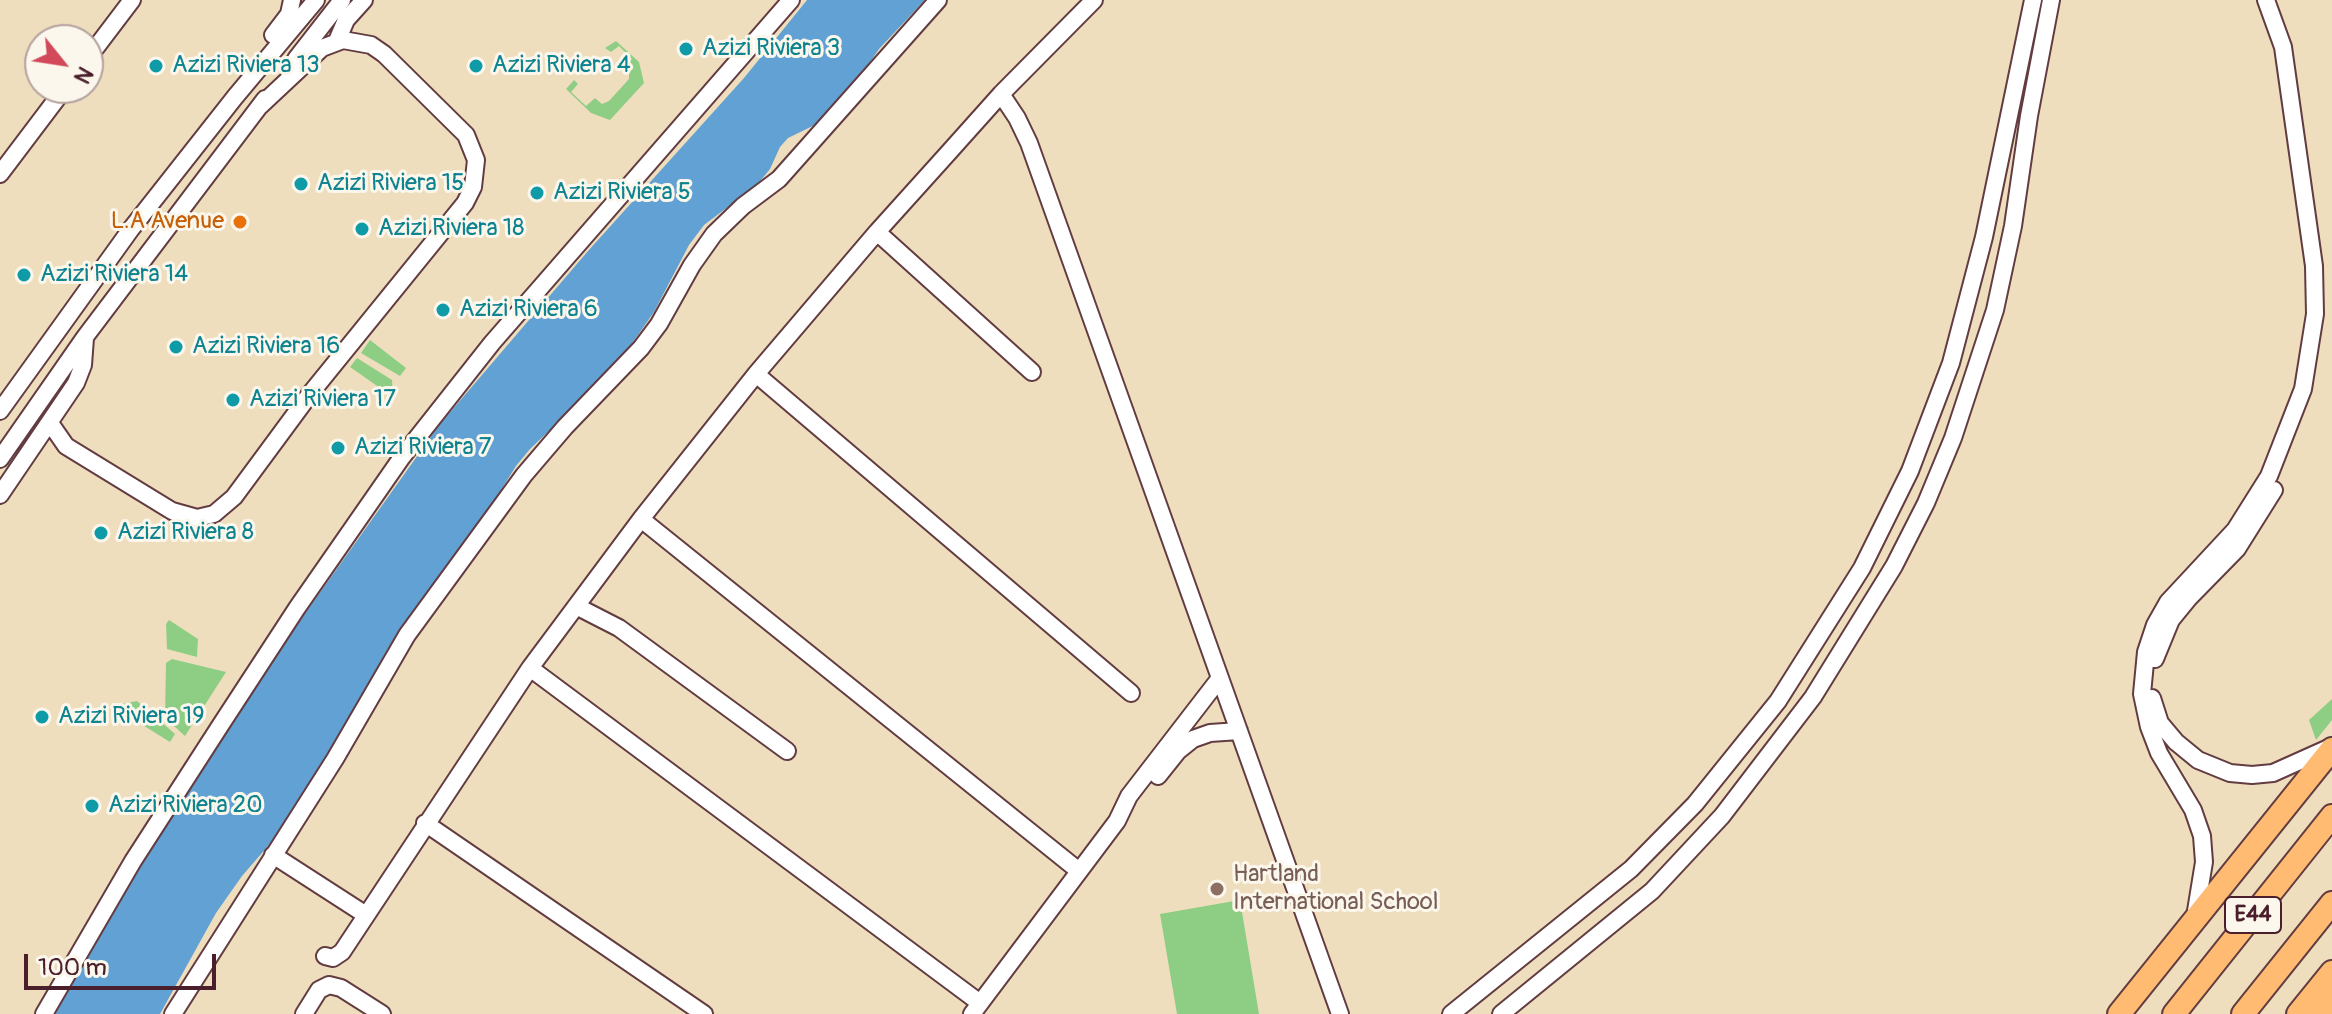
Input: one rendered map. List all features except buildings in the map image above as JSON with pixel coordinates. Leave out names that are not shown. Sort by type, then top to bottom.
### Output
[{"type":"highway","points":[[2119,1014],[2332,748]]},
{"type":"highway","name":"E44","points":[[2174,1014],[2332,816]]},
{"type":"highway","name":"E44","points":[[2243,1014],[2332,903]]},
{"type":"highway","points":[[2298,1014],[2332,972]]},
{"type":"highway","points":[[2318,1014],[2332,998]]},
{"type":"street","points":[[104,37],[132,0]]},
{"type":"street","points":[[235,97],[252,62],[285,20],[292,0]]},
{"type":"street","points":[[0,411],[131,229],[316,0]]},
{"type":"street","points":[[0,459],[85,337],[342,0]]},
{"type":"street","points":[[337,41],[346,20],[364,0]]},
{"type":"street","points":[[44,1014],[133,861],[220,726],[402,457],[492,343],[791,0]]},
{"type":"street","points":[[173,1014],[335,759],[407,635],[524,475],[641,348],[714,234],[743,206],[779,179],[938,0]]},
{"type":"street","points":[[325,956],[333,958],[340,955],[530,668],[641,519],[756,374],[877,232],[1001,94],[1094,0]]},
{"type":"street","points":[[1451,1014],[1631,869],[1695,804],[1778,701],[1862,568],[1910,471],[1951,363],[1984,237],[2033,0]]},
{"type":"street","points":[[1501,1014],[1652,891],[1722,816],[1813,697],[1894,566],[1926,503],[1953,438],[1995,310],[2013,226],[2029,116],[2051,0]]},
{"type":"street","points":[[2195,919],[2204,862],[2202,836],[2193,810],[2159,753],[2149,727],[2142,694],[2146,652],[2155,625],[2168,602],[2235,530],[2269,476],[2287,437],[2303,389],[2315,314],[2314,266],[2283,47],[2266,0]]},
{"type":"street","points":[[2277,0],[2293,45],[2322,241],[2324,302],[2318,360],[2305,415],[2278,482],[2237,549],[2171,620],[2155,660],[2152,695],[2160,723],[2176,742],[2198,760],[2230,773],[2273,773],[2332,748]]},
{"type":"street","points":[[50,423],[66,446],[172,511],[197,518],[214,514],[234,497],[342,353],[465,203],[473,187],[476,160],[471,143],[461,128],[378,49],[355,40],[337,41],[309,57],[259,107]]},
{"type":"street","points":[[1001,94],[1029,143],[1340,1014]]},
{"type":"street","points":[[0,174],[53,104]]},
{"type":"street","points":[[877,232],[1032,372]]},
{"type":"street","points":[[0,495],[80,374],[85,356],[85,337]]},
{"type":"street","points":[[756,374],[1131,693]]},
{"type":"street","points":[[0,385],[22,379]]},
{"type":"street","points":[[641,519],[1079,871]]},
{"type":"street","points":[[576,606],[619,628],[787,751]]},
{"type":"street","points":[[530,668],[976,1008],[1117,821],[1133,807],[1186,744],[1210,733],[1239,731]]},
{"type":"street","points":[[1117,821],[1129,796],[1220,678]]},
{"type":"street","points":[[425,823],[704,1014]]},
{"type":"street","points":[[273,855],[366,915]]},
{"type":"street","points":[[304,1014],[319,990],[329,985],[341,988],[382,1014]]},
{"type":"green space","points":[[616,41],[639,62],[644,83],[610,120],[591,113],[566,89],[574,80],[578,84],[571,92],[586,106],[595,98],[602,104],[609,101],[629,79],[625,66],[632,59],[619,46],[611,52],[605,48]]},
{"type":"green space","points":[[370,340],[406,368],[400,376],[361,353]]},
{"type":"green space","points":[[357,358],[392,380],[393,397],[350,367]]},
{"type":"green space","points":[[169,620],[198,639],[197,657],[167,649],[166,624]]},
{"type":"green space","points":[[172,659],[226,672],[185,736],[165,718],[166,663]]},
{"type":"green space","points":[[2332,699],[2332,720],[2316,740],[2309,720]]},
{"type":"green space","points":[[137,701],[175,734],[170,742],[112,706]]},
{"type":"green space","points":[[1240,900],[1259,1014],[1177,1014],[1160,914]]},
{"type":"water","points":[[807,0],[925,0],[879,49],[855,84],[823,121],[788,138],[757,185],[704,225],[689,245],[654,312],[626,352],[516,466],[463,551],[417,606],[387,650],[348,724],[281,831],[242,876],[216,913],[160,1014],[55,1014],[127,888],[269,664],[440,424],[588,251],[744,78]]},
{"type":"place","name":"Azizi Riviera 3","points":[[686,49]]},
{"type":"place","name":"Azizi Riviera 13","points":[[156,66]]},
{"type":"place","name":"Azizi Riviera 4","points":[[476,66]]},
{"type":"place","name":"Azizi Riviera 15","points":[[301,184]]},
{"type":"place","name":"Azizi Riviera 5","points":[[537,193]]},
{"type":"place","name":"L.A Avenue","points":[[240,222]]},
{"type":"place","name":"Azizi Riviera 18","points":[[362,229]]},
{"type":"place","name":"Azizi Riviera 14","points":[[24,275]]},
{"type":"place","name":"Azizi Riviera 6","points":[[443,310]]},
{"type":"place","name":"Azizi Riviera 16","points":[[176,347]]},
{"type":"place","name":"Azizi Riviera 17","points":[[233,400]]},
{"type":"place","name":"Azizi Riviera 7","points":[[338,448]]},
{"type":"place","name":"Azizi Riviera 8","points":[[101,533]]},
{"type":"place","name":"Azizi Riviera 19","points":[[42,717]]},
{"type":"place","name":"Azizi Riviera 20","points":[[92,806]]},
{"type":"place","name":"Hartland International School","points":[[1217,889]]}]
